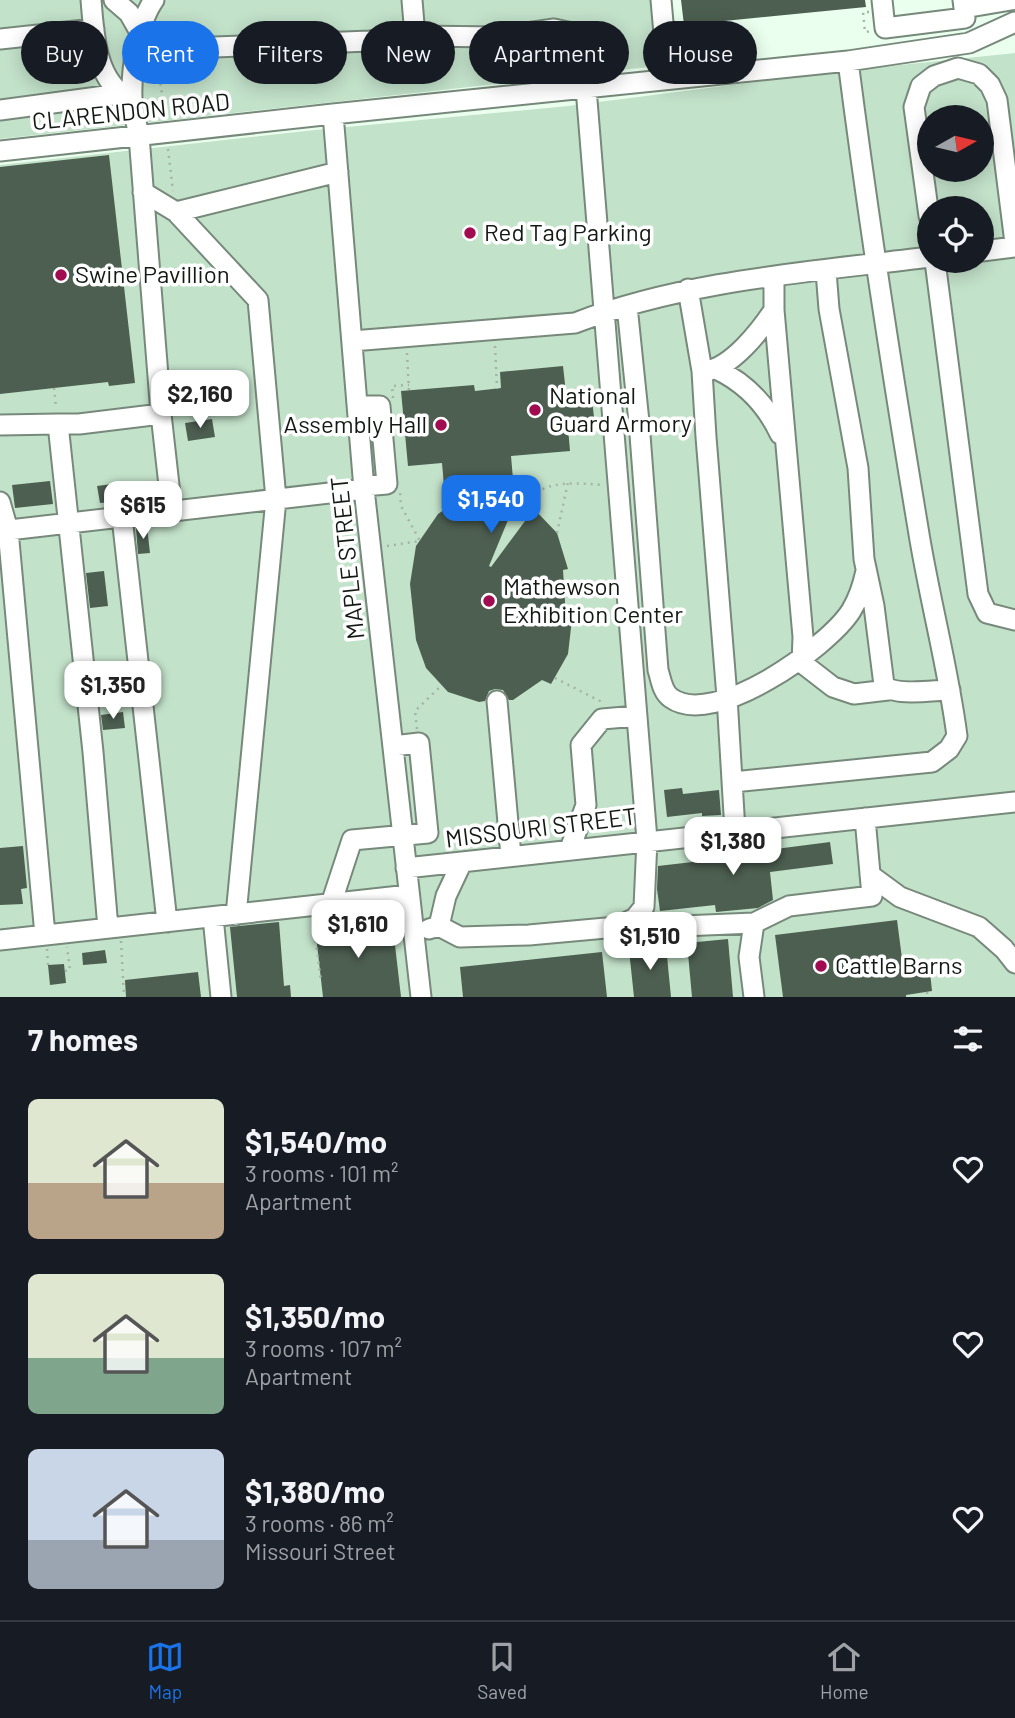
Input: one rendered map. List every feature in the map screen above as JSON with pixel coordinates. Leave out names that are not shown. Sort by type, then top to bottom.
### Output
[{"type":"street","points":[[91,0],[93,21]]},
{"type":"street","points":[[114,0],[136,21]]},
{"type":"street","points":[[146,21],[146,12],[154,0]]},
{"type":"street","points":[[412,0],[414,21]]},
{"type":"street","points":[[661,0],[663,21]]},
{"type":"street","points":[[882,0],[885,28],[1011,0]]},
{"type":"street","points":[[964,9],[969,43]]},
{"type":"street","name":"CLARENDON ROAD","points":[[757,70],[848,61],[969,43],[1015,22]]},
{"type":"street","points":[[413,934],[439,926],[460,937],[529,935],[617,927],[635,918],[644,906],[647,840],[586,88],[586,46],[580,35],[554,29],[499,37],[455,36]]},
{"type":"street","points":[[0,39],[21,37]]},
{"type":"street","points":[[219,47],[361,41]]},
{"type":"street","points":[[733,782],[932,762],[949,749],[957,736],[918,532],[874,264],[848,61]]},
{"type":"street","points":[[926,196],[914,107],[921,86],[934,76],[958,68],[979,74],[990,85],[996,100],[1015,245],[994,249]]},
{"type":"street","points":[[108,74],[126,97],[139,136],[161,414],[172,512]]},
{"type":"street","name":"CLARENDON ROAD","points":[[0,151],[643,82]]},
{"type":"street","points":[[126,97],[130,84]]},
{"type":"street","points":[[0,110],[126,97]]},
{"type":"street","name":"MAPLE STREET","points":[[333,114],[364,487],[421,997]]},
{"type":"street","points":[[176,212],[338,172]]},
{"type":"street","points":[[143,192],[176,212],[258,300],[276,499],[236,915]]},
{"type":"street","points":[[352,341],[575,323],[604,312],[688,289],[917,259]]},
{"type":"street","points":[[826,271],[829,309],[858,468],[866,571],[884,685],[888,690]]},
{"type":"street","points":[[937,273],[978,594],[987,613],[1002,619],[1015,620]]},
{"type":"street","points":[[774,277],[803,636],[802,663],[833,687],[854,694],[888,690],[950,690]]},
{"type":"street","points":[[688,289],[709,370],[706,437],[735,831]]},
{"type":"street","points":[[627,306],[639,422],[657,670],[664,690],[672,699],[687,704],[707,704],[756,688],[802,659],[850,613],[861,592],[866,571]]},
{"type":"street","points":[[709,370],[743,348],[775,310]]},
{"type":"street","points":[[709,370],[736,379],[750,390],[772,416],[786,444]]},
{"type":"street","points":[[0,425],[79,424],[161,414]]},
{"type":"street","points":[[58,424],[114,928]]},
{"type":"street","points":[[4,531],[364,487]]},
{"type":"street","points":[[0,502],[45,935]]},
{"type":"street","points":[[122,517],[167,922]]},
{"type":"street","points":[[497,701],[511,856]]},
{"type":"street","points":[[570,849],[586,805],[581,745],[602,719],[637,716]]},
{"type":"street","points":[[321,905],[352,840],[428,833],[418,743],[393,746]]},
{"type":"street","name":"MISSOURI STREET","points":[[406,868],[1015,802]]},
{"type":"street","points":[[635,918],[658,927],[754,923],[789,906],[872,896],[865,818]]},
{"type":"street","points":[[439,926],[446,896],[462,862]]},
{"type":"street","points":[[870,875],[901,897],[979,927],[1004,949],[1015,963]]},
{"type":"street","points":[[0,940],[409,895]]},
{"type":"street","points":[[213,917],[221,997]]},
{"type":"street","points":[[754,923],[748,957],[754,997]]},
{"type":"path","points":[[159,84],[162,94]]},
{"type":"path","points":[[167,146],[176,212]]},
{"type":"path","points":[[494,329],[497,389]]},
{"type":"path","points":[[406,336],[409,391]]},
{"type":"path","points":[[54,388],[58,424]]},
{"type":"path","points":[[557,533],[568,482]]},
{"type":"path","points":[[514,519],[524,501],[557,483],[618,485]]},
{"type":"path","points":[[371,548],[420,541]]},
{"type":"path","points":[[555,678],[600,701],[602,719]]},
{"type":"path","points":[[418,743],[415,711],[442,685]]},
{"type":"path","points":[[321,905],[321,981]]},
{"type":"path","points":[[114,928],[124,997]]},
{"type":"path","points":[[65,933],[70,970],[65,971]]},
{"type":"path","points":[[927,992],[927,997]]},
{"type":"green space","points":[[0,0],[652,0],[654,21],[643,21],[643,68],[629,69],[629,21],[469,21],[469,84],[496,84],[0,139]]},
{"type":"green space","points":[[1015,53],[1015,997],[0,997],[0,165],[315,130],[568,106],[757,84],[757,82]]},
{"type":"building","points":[[681,0],[865,0],[866,7],[724,21],[684,21]]},
{"type":"building","name":"Swine Pavillion","points":[[109,155],[135,383],[109,386],[108,382],[0,394],[0,167]]},
{"type":"building","name":"Mathewson Exhibition Center","points":[[563,366],[566,393],[591,391],[595,426],[568,428],[570,451],[511,456],[513,479],[499,480],[500,503],[513,508],[489,566],[491,567],[534,509],[557,533],[568,569],[563,570],[566,618],[572,619],[568,654],[551,684],[542,680],[513,700],[509,700],[503,690],[495,689],[489,691],[485,701],[479,702],[448,692],[426,668],[416,640],[410,584],[416,546],[438,514],[484,482],[444,486],[442,463],[408,466],[401,391],[474,385],[475,391],[501,388],[500,372]]},
{"type":"building","points":[[212,419],[215,437],[188,441],[185,423]]},
{"type":"building","points":[[50,481],[53,504],[15,508],[12,485]]},
{"type":"building","points":[[120,483],[122,501],[100,503],[97,486]]},
{"type":"building","points":[[147,527],[150,553],[138,554],[136,528]]},
{"type":"building","points":[[104,571],[108,606],[90,608],[86,573]]},
{"type":"building","points":[[123,712],[125,728],[103,730],[101,715]]},
{"type":"building","points":[[682,788],[683,794],[719,790],[721,815],[702,816],[702,813],[667,817],[664,790]]},
{"type":"building","points":[[830,842],[833,864],[770,872],[773,900],[758,908],[716,912],[715,905],[660,911],[658,866],[710,860],[709,851],[737,847],[738,854]]},
{"type":"building","points":[[23,846],[27,888],[21,889],[23,904],[0,905],[0,848]]},
{"type":"building","points":[[392,919],[401,997],[323,997],[315,927]]},
{"type":"building","name":"Cattle Barns","points":[[897,920],[903,966],[929,963],[932,991],[906,997],[783,997],[775,935]]},
{"type":"building","points":[[279,922],[284,986],[290,985],[291,997],[237,997],[230,927]]},
{"type":"building","points":[[728,939],[733,997],[692,997],[687,943]]},
{"type":"building","points":[[666,946],[671,997],[634,997],[629,950]]},
{"type":"building","points":[[105,950],[107,963],[83,965],[82,953]]},
{"type":"building","points":[[602,952],[607,997],[463,997],[460,967]]},
{"type":"building","points":[[64,964],[66,983],[50,985],[48,965]]},
{"type":"building","points":[[198,972],[201,997],[126,997],[125,980]]},
{"type":"place","name":"Red Tag Parking","points":[[470,233]]},
{"type":"place","name":"Swine Pavillion","points":[[61,275]]},
{"type":"place","name":"National Guard Armory","points":[[535,410]]},
{"type":"place","name":"Assembly Hall","points":[[441,425]]},
{"type":"place","name":"Mathewson Exhibition Center","points":[[489,601]]},
{"type":"place","name":"Cattle Barns","points":[[821,966]]}]
